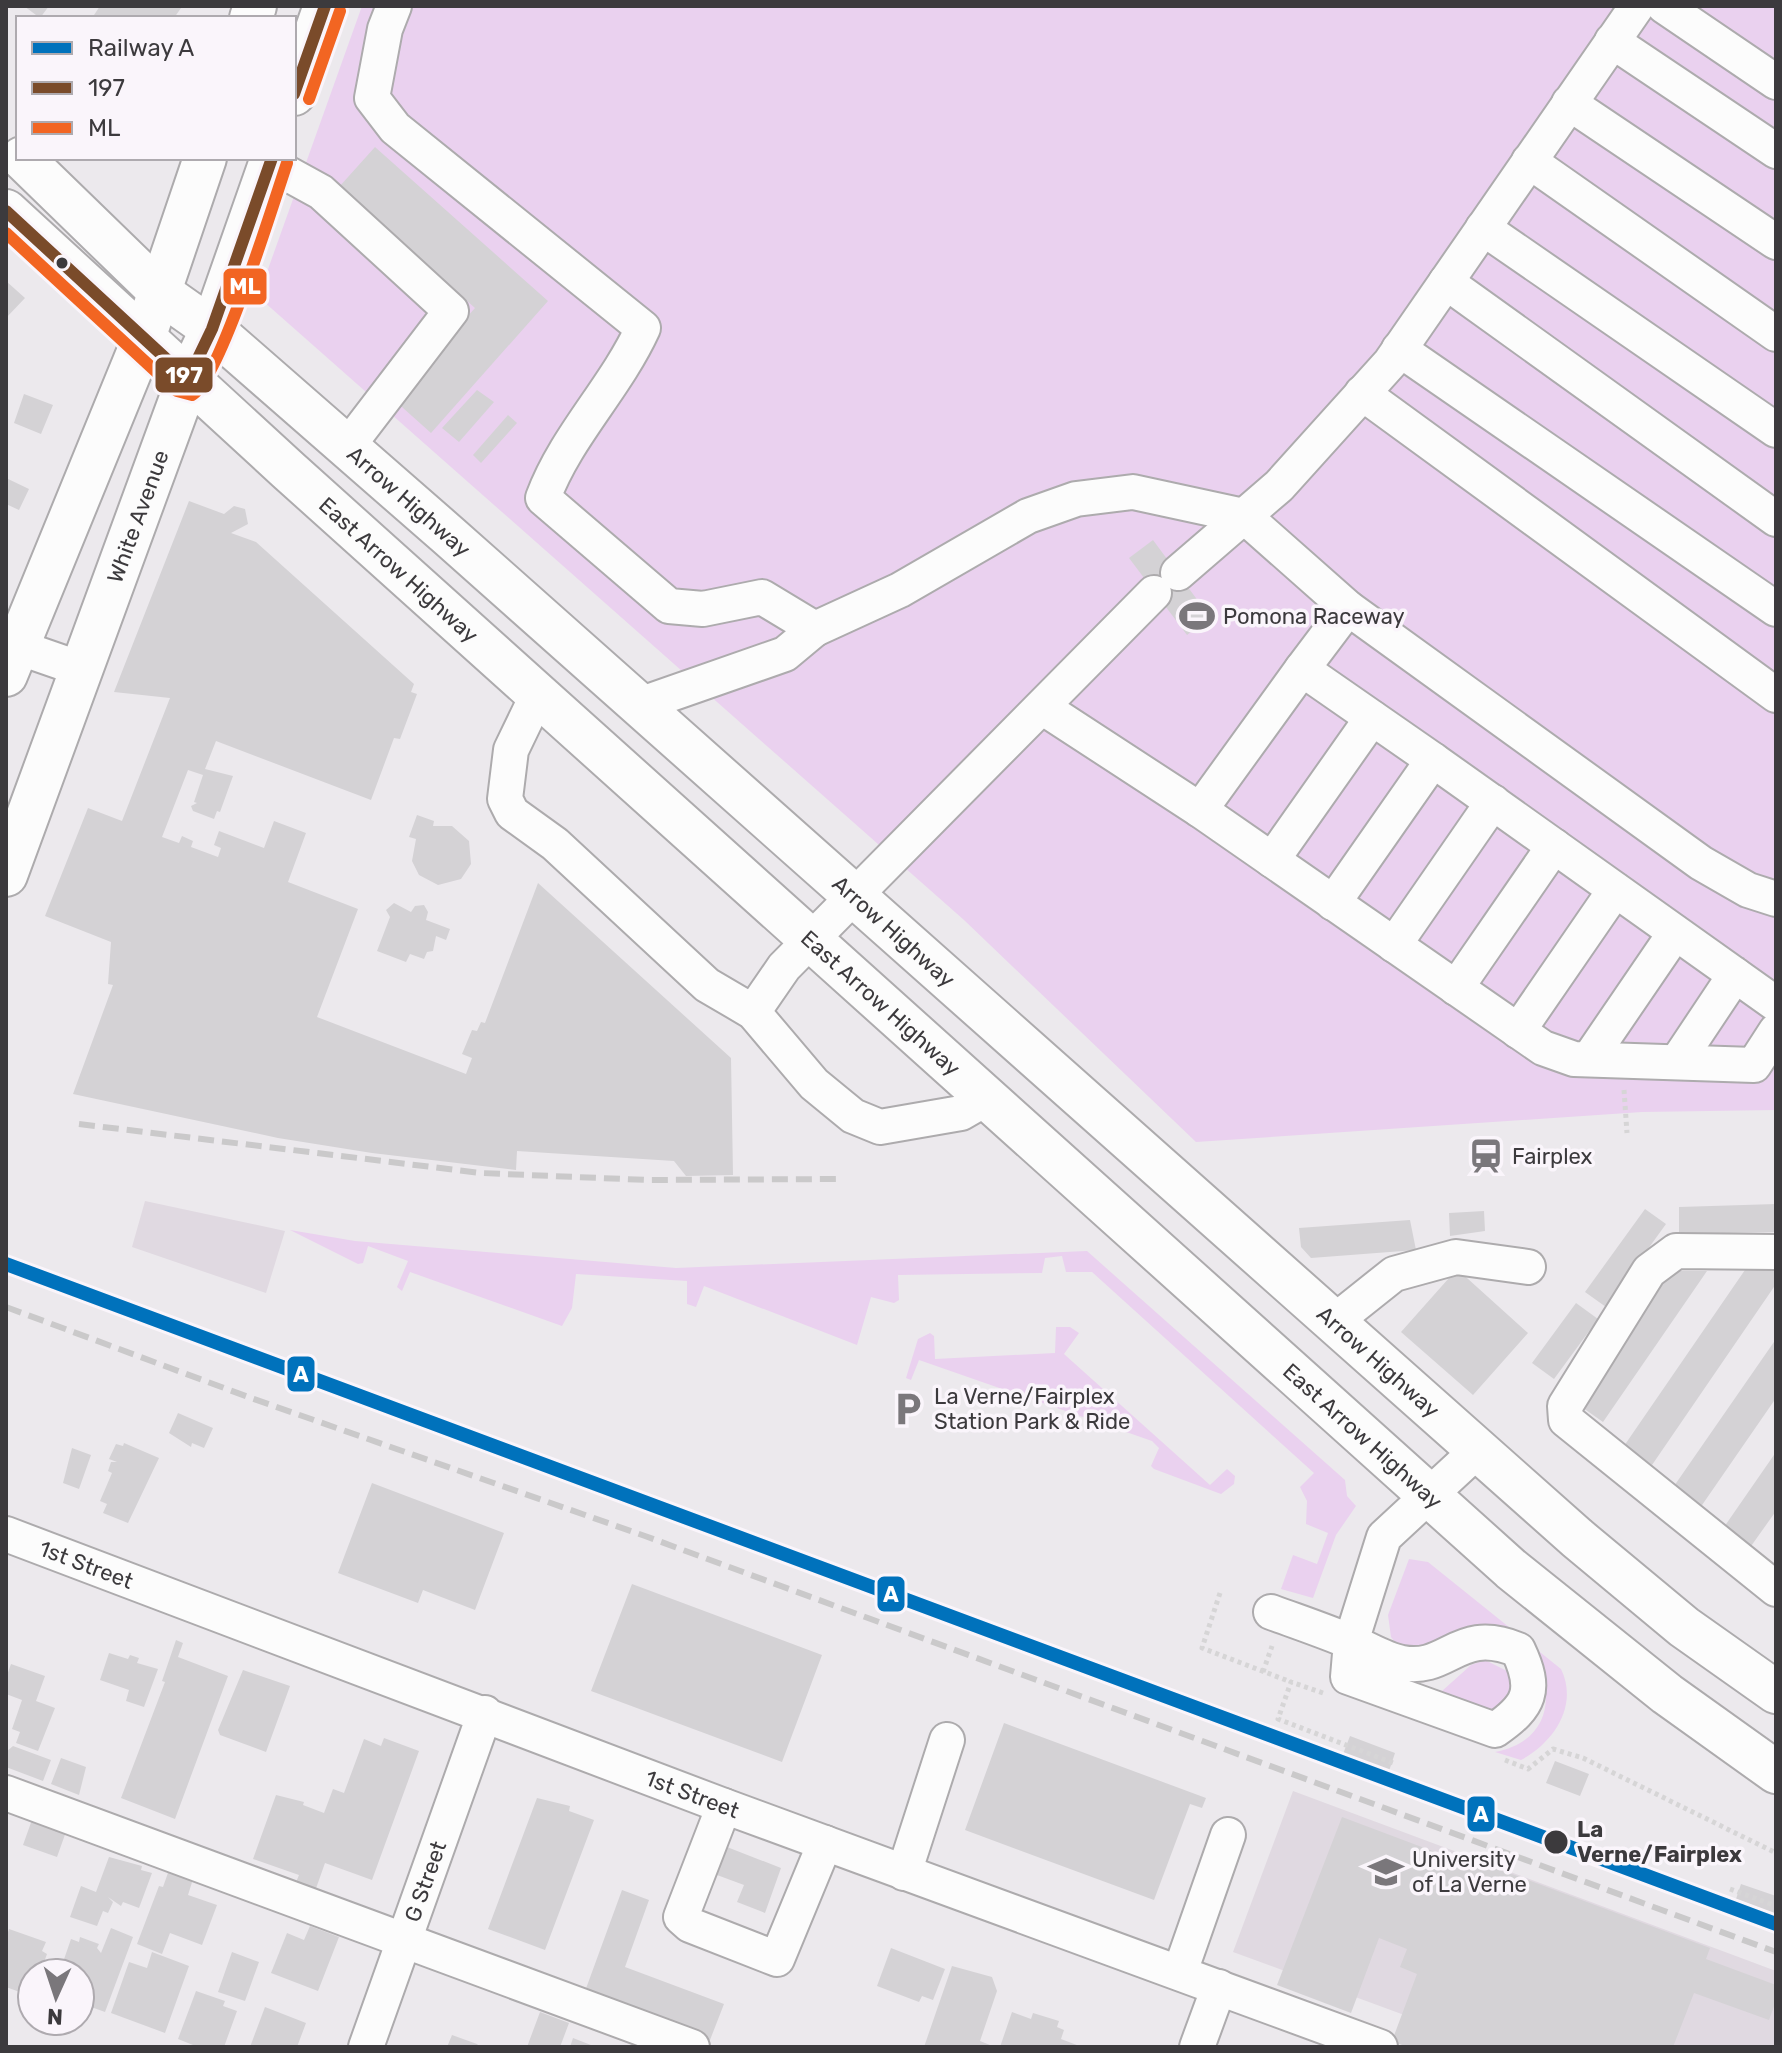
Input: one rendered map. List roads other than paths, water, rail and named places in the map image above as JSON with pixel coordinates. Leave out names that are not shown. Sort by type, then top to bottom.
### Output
[{"type":"main road","points":[[296,88],[325,6]]},
{"type":"main road","name":"Arrow Highway","points":[[24,160],[161,293],[212,329],[347,447],[1479,1449],[1684,1627],[1776,1692]]},
{"type":"main road","points":[[9,655],[144,338],[204,160]]},
{"type":"main road","name":"White Avenue","points":[[6,875],[188,379],[212,329],[271,161]]},
{"type":"main road","name":"East Arrow Highway","points":[[6,211],[188,379],[1511,1569],[1667,1694],[1776,1772]]},
{"type":"street","points":[[394,6],[385,29],[372,98],[395,128],[643,328],[627,363],[556,463],[543,498],[669,606],[703,609],[762,597],[815,629]]},
{"type":"street","points":[[753,1012],[784,967],[1166,583],[1279,486],[1362,393],[1399,349],[1637,6]]},
{"type":"street","points":[[1664,6],[1776,82]]},
{"type":"street","points":[[1612,41],[1776,151]]},
{"type":"street","points":[[1569,103],[1776,242]]},
{"type":"street","points":[[271,161],[321,192],[451,311],[347,447]]},
{"type":"street","points":[[1529,161],[1776,334]]},
{"type":"street","points":[[1483,228],[1776,430]]},
{"type":"street","points":[[1446,282],[1776,519]]},
{"type":"street","points":[[1399,349],[1776,609]]},
{"type":"street","points":[[1362,393],[1776,695]]},
{"type":"street","points":[[639,705],[785,654],[815,629],[900,590],[1028,516],[1076,499],[1133,492],[1244,516],[1348,608],[1701,863],[1748,890],[1776,899]]},
{"type":"street","points":[[1200,810],[1348,608]]},
{"type":"street","points":[[9,655],[81,669]]},
{"type":"street","points":[[1302,669],[1776,1004]]},
{"type":"street","points":[[538,694],[511,750],[505,799],[512,813],[555,844],[707,985],[753,1012],[814,1084],[853,1116],[880,1127],[961,1113],[987,1098]]},
{"type":"street","points":[[1042,707],[1200,810],[1543,1048],[1574,1059],[1754,1065],[1776,1031]]},
{"type":"street","points":[[1272,860],[1372,718]]},
{"type":"street","points":[[1333,903],[1433,760]]},
{"type":"street","points":[[1394,945],[1493,802]]},
{"type":"street","points":[[1456,988],[1554,846]]},
{"type":"street","points":[[1518,1031],[1615,890]]},
{"type":"street","points":[[1605,1059],[1675,933]]},
{"type":"street","points":[[1677,1062],[1735,975]]},
{"type":"street","points":[[1776,1252],[1676,1251],[1649,1271],[1565,1406],[1566,1420],[1776,1589]]},
{"type":"street","points":[[1335,1321],[1394,1274],[1456,1257],[1528,1267]]},
{"type":"street","points":[[1271,1612],[1351,1642],[1400,1663],[1422,1664],[1472,1642],[1499,1642],[1518,1650],[1530,1674],[1527,1696],[1520,1714],[1495,1730],[1348,1677],[1351,1642],[1384,1537],[1479,1449]]},
{"type":"street","name":"1st Street","points":[[6,1534],[724,1806],[1380,2047]]},
{"type":"street","name":"G Street","points":[[366,2047],[485,1713]]},
{"type":"street","points":[[904,1873],[947,1740]]},
{"type":"street","points":[[6,1793],[692,2047]]},
{"type":"street","points":[[724,1806],[681,1917],[690,1925],[777,1959],[825,1843]]},
{"type":"street","points":[[1180,1972],[1228,1835]]},
{"type":"street","points":[[1197,2047],[1219,1987]]},
{"type":"railway","points":[[79,1124],[481,1173],[647,1180],[842,1179]]},
{"type":"railway","points":[[6,1307],[251,1398],[645,1536],[1776,1952]]},
{"type":"rail line","name":"A","points":[[6,1264],[1776,1924]]},
{"type":"place","name":"Pomona Raceway","points":[[1197,616]]},
{"type":"place","name":"Fairplex","points":[[1486,1156]]},
{"type":"place","name":"La Verne/Fairplex Station Park & Ride","points":[[908,1409]]},
{"type":"place","name":"La Verne/Fairplex","points":[[1556,1842]]},
{"type":"place","name":"University of La Verne","points":[[1386,1872]]}]
